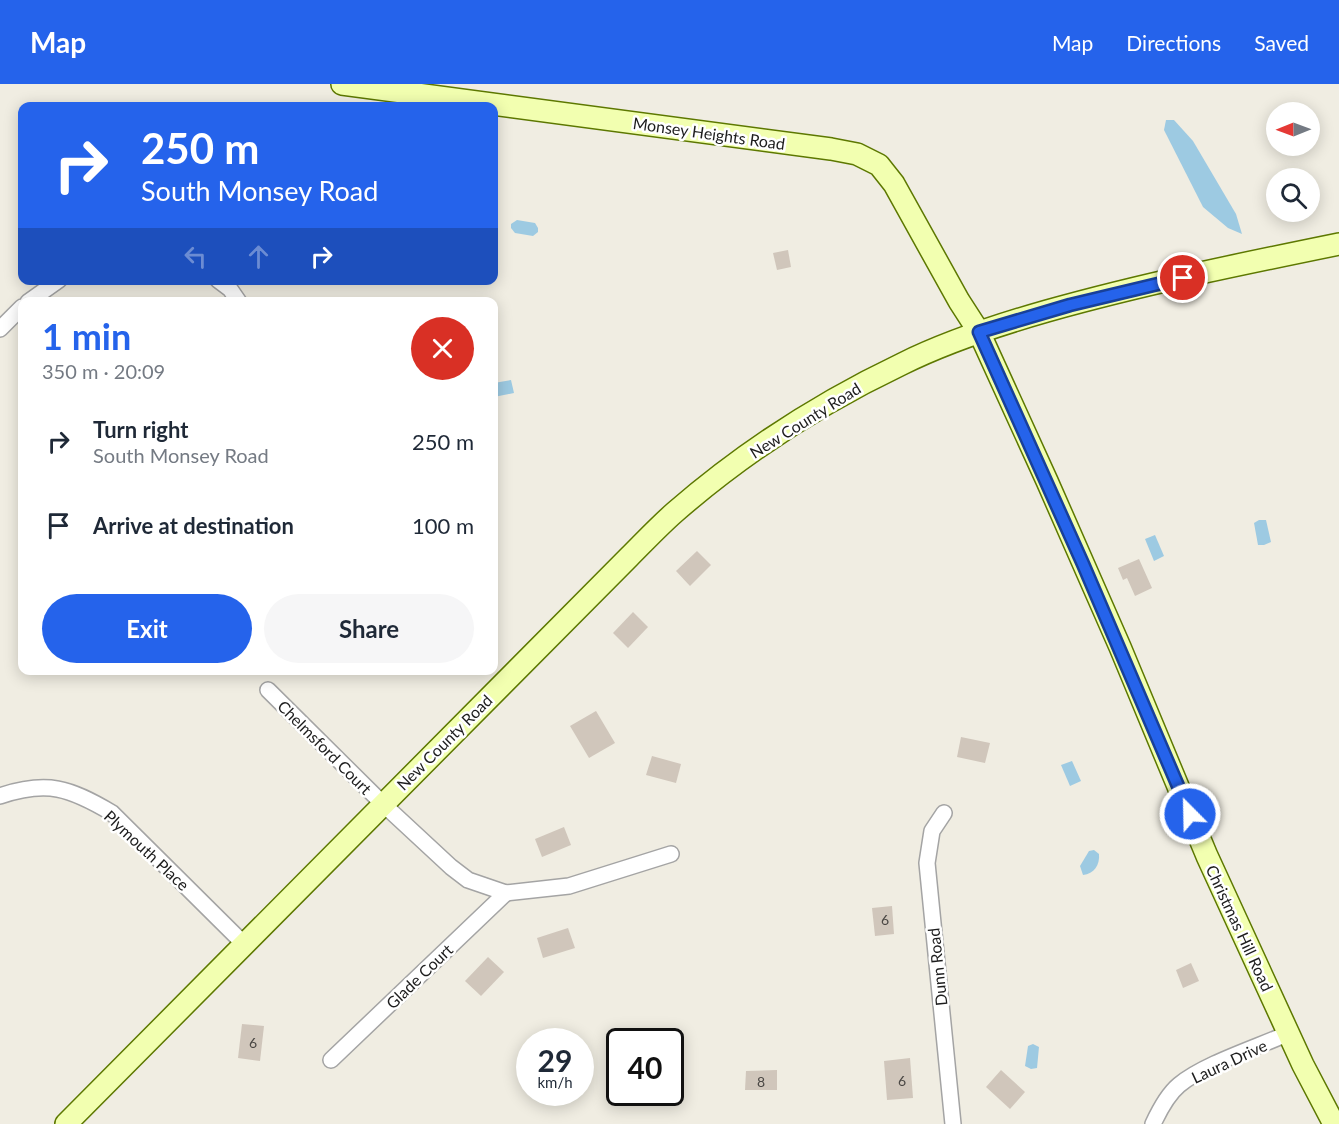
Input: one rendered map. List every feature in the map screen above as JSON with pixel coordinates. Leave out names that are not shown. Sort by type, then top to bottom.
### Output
[{"type":"street","name":"Monsey Heights Road","points":[[342,84],[477,102]]},
{"type":"street","name":"Monsey Heights Road","points":[[498,105],[857,154],[879,165],[894,184],[959,301],[979,332]]},
{"type":"street","name":"New County Road","points":[[66,1124],[382,803],[651,535],[723,473],[776,435],[837,397],[904,363],[979,332],[1121,292],[1339,244]]},
{"type":"street","points":[[35,297],[51,285]]},
{"type":"street","points":[[225,285],[236,297]]},
{"type":"street","points":[[0,329],[18,311]]},
{"type":"street","name":"Christmas Hill Road","points":[[979,332],[1115,637],[1207,856],[1303,1065],[1334,1124]]},
{"type":"street","name":"Chelmsford Court","points":[[268,690],[382,803],[451,867],[468,880],[507,893]]},
{"type":"street","name":"Plymouth Place","points":[[0,796],[22,789],[60,788],[89,799],[104,808],[112,813],[243,943]]},
{"type":"street","name":"Dunn Road","points":[[944,813],[932,831],[927,863],[953,1124]]},
{"type":"street","points":[[507,893],[569,886],[671,854]]},
{"type":"street","name":"Glade Court","points":[[331,1060],[507,893]]},
{"type":"street","name":"Laura Drive","points":[[1153,1124],[1161,1107],[1178,1086],[1207,1068],[1289,1033]]},
{"type":"water","points":[[1166,120],[1174,120],[1193,141],[1236,214],[1242,234],[1228,228],[1203,207],[1164,130]]},
{"type":"water","points":[[517,220],[535,223],[538,232],[533,236],[515,233],[511,224]]},
{"type":"water","points":[[511,380],[514,393],[498,396],[498,382]]},
{"type":"water","points":[[1266,520],[1271,542],[1264,545],[1258,545],[1254,523]]},
{"type":"water","points":[[1155,535],[1164,556],[1154,561],[1145,539]]},
{"type":"water","points":[[1072,761],[1081,781],[1070,786],[1061,765]]},
{"type":"water","points":[[1094,850],[1099,854],[1097,865],[1093,871],[1083,875],[1080,866],[1089,851]]},
{"type":"water","points":[[1033,1044],[1039,1047],[1037,1068],[1031,1069],[1025,1066],[1028,1046]]},
{"type":"building","points":[[788,250],[791,267],[777,270],[773,253]]},
{"type":"building","points":[[697,551],[711,565],[690,586],[676,571]]},
{"type":"building","points":[[1139,559],[1152,588],[1135,596],[1127,578],[1123,580],[1118,568]]},
{"type":"building","points":[[633,612],[648,627],[628,648],[613,633]]},
{"type":"building","points":[[596,711],[615,743],[589,758],[570,726]]},
{"type":"building","points":[[961,737],[990,743],[985,763],[957,757]]},
{"type":"building","points":[[652,756],[681,764],[676,783],[646,775]]},
{"type":"building","points":[[564,827],[571,845],[542,857],[535,839]]},
{"type":"building","points":[[892,906],[894,934],[875,936],[872,908]]},
{"type":"building","points":[[568,928],[575,948],[543,958],[537,938]]},
{"type":"building","points":[[488,957],[504,972],[481,996],[465,981]]},
{"type":"building","points":[[1191,963],[1199,981],[1183,988],[1176,970]]},
{"type":"building","points":[[242,1024],[264,1026],[260,1061],[238,1058]]},
{"type":"building","points":[[910,1058],[913,1098],[887,1100],[884,1061]]},
{"type":"building","points":[[777,1070],[777,1090],[745,1090],[746,1071]]},
{"type":"building","points":[[1001,1070],[1025,1092],[1010,1109],[986,1087]]},
{"type":"route","points":[[1183,278],[1070,305],[979,332],[1120,647],[1190,814]]}]
